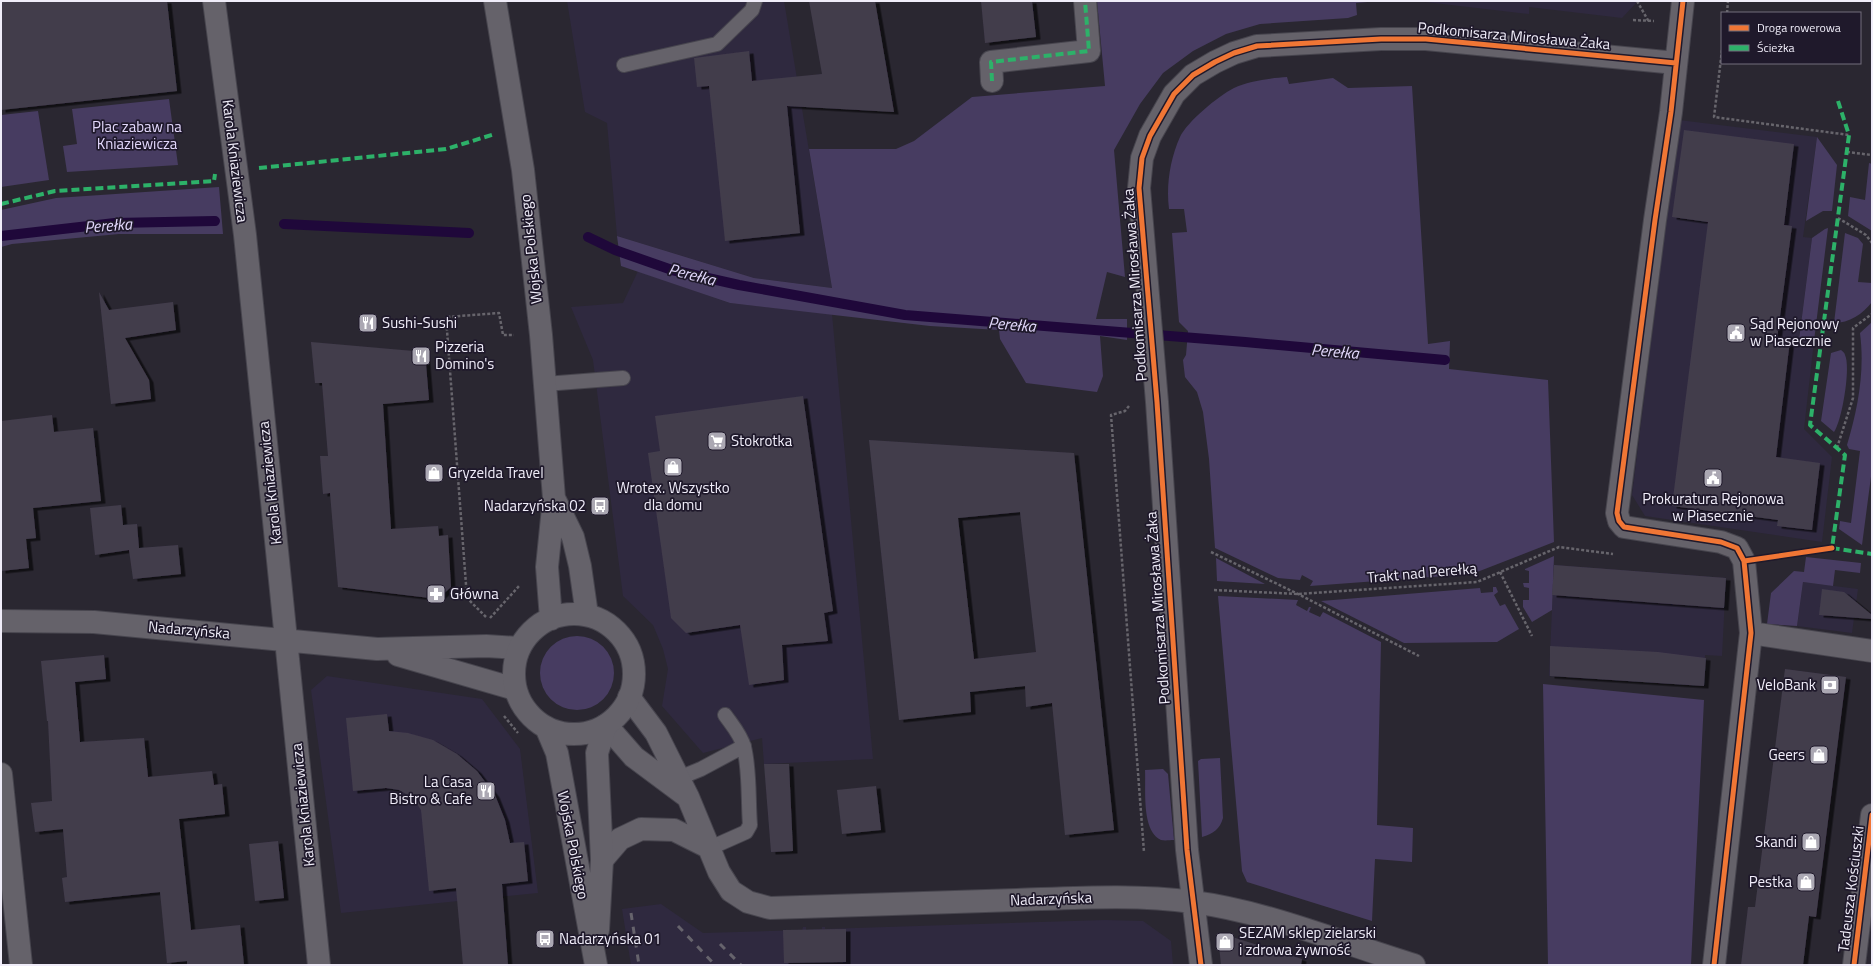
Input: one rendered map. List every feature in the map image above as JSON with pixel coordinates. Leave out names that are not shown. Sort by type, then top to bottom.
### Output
[{"type":"street","name":"Karola Kniaziewicza","points":[[214,1],[240,198],[319,965]]},
{"type":"street","name":"Wojska Polskiego","points":[[495,1],[523,170],[537,294],[554,498],[547,567],[551,618]]},
{"type":"street","points":[[992,81],[991,62],[1090,52],[1085,1]]},
{"type":"street","points":[[1683,1],[1667,140],[1655,220],[1617,513],[1619,521],[1624,527],[1721,542],[1737,548],[1744,561],[1751,633],[1714,965]]},
{"type":"street","name":"Podkomisarza Mirosława Żaka","points":[[1201,965],[1187,850],[1157,402],[1139,188],[1145,151],[1150,136],[1174,94],[1193,75],[1234,53],[1256,46],[1285,43],[1381,39],[1426,39],[1676,63]]},
{"type":"street","name":"Wojska Polskiego","points":[[554,498],[573,537],[580,566],[587,615]]},
{"type":"street","points":[[566,614],[587,615],[606,623],[621,638],[631,656],[634,676],[629,697],[620,712],[606,725],[592,731],[576,734],[560,733],[546,727],[529,713],[522,704],[515,689],[514,668],[519,648],[530,632],[551,618],[566,614]]},
{"type":"street","name":"Nadarzyńska","points":[[1,622],[94,622],[377,649],[486,646],[519,648]]},
{"type":"street","points":[[1751,633],[1872,652]]},
{"type":"street","name":"Nadarzyńska","points":[[377,649],[515,689]]},
{"type":"street","name":"Nadarzyńska","points":[[629,697],[656,733],[688,797],[719,872],[731,891],[748,902],[770,908],[1087,897],[1159,898],[1194,902],[1234,910],[1283,923],[1414,965]]},
{"type":"street","name":"Wojska Polskiego","points":[[596,965],[602,860],[597,753],[606,725]]},
{"type":"street","name":"Nadarzyńska","points":[[606,725],[634,756],[688,797]]},
{"type":"street","name":"Wojska Polskiego","points":[[546,727],[557,753],[596,965]]},
{"type":"street","points":[[1,774],[21,965]]},
{"type":"street","name":"Tadeusza Kościuszki","points":[[1854,965],[1872,815]]},
{"type":"street","points":[[602,860],[620,839],[641,829],[674,830],[710,848]]},
{"type":"lane","points":[[624,65],[717,44],[752,10],[755,1]]},
{"type":"lane","points":[[545,384],[623,378]]},
{"type":"lane","points":[[710,848],[748,829],[750,825],[744,746],[737,732],[725,715]]},
{"type":"lane","points":[[679,778],[701,769],[744,746]]},
{"type":"path","points":[[1637,1],[1649,22]]},
{"type":"path","points":[[1727,12],[1728,1]]},
{"type":"path","points":[[1721,58],[1714,117],[1849,135]]},
{"type":"path","points":[[1846,152],[1872,155]]},
{"type":"path","points":[[1838,218],[1866,234],[1872,243]]},
{"type":"path","points":[[486,646],[488,620],[466,598],[446,317],[499,313],[503,335],[518,334]]},
{"type":"path","points":[[1837,448],[1853,398],[1853,328],[1872,314]]},
{"type":"path","points":[[1144,852],[1111,415],[1125,411],[1130,404],[1157,402]]},
{"type":"path","points":[[1211,552],[1298,594],[1419,656]]},
{"type":"path","points":[[1500,572],[1532,636]]},
{"type":"path","points":[[484,679],[483,690],[520,735]]},
{"type":"shaded area","points":[[567,1],[784,1],[832,288],[754,278],[617,236],[607,123],[585,112]]},
{"type":"shaded area","points":[[1417,1],[1638,1],[1622,18],[1529,7],[1529,14]]},
{"type":"shaded area","name":"Sąd Rejonowy w Piasecznie","points":[[1679,120],[1817,137],[1803,237],[1812,238],[1799,339],[1814,341],[1804,429],[1832,457],[1822,542],[1645,516],[1632,495]]},
{"type":"shaded area","points":[[638,271],[730,303],[832,314],[873,759],[764,764],[762,738],[703,753],[662,706],[668,669],[663,649],[653,625],[623,596],[593,360],[571,307],[623,303]]},
{"type":"shaded area","points":[[1554,565],[1726,578],[1722,656],[1705,655],[1704,686],[1549,676]]},
{"type":"shaded area","points":[[1803,582],[1858,589],[1852,633],[1797,626]]},
{"type":"shaded area","points":[[327,676],[482,699],[520,749],[538,893],[341,913],[311,690]]},
{"type":"shaded area","points":[[661,904],[703,933],[802,930],[803,927],[806,927],[806,930],[822,929],[822,927],[825,927],[825,929],[1105,920],[1143,921],[1171,941],[1173,965],[631,965],[622,909]]},
{"type":"green space","points":[[1097,1],[1379,1],[1356,3],[1357,15],[1348,18],[1260,24],[1226,34],[1193,51],[1163,73],[1140,104],[1114,150],[1125,277],[1107,272],[1096,319],[1127,319],[1127,340],[1100,336],[1103,376],[1097,392],[1026,383],[1000,339],[999,330],[930,326],[730,303],[621,266],[617,236],[754,278],[832,288],[809,149],[896,149],[914,141],[972,97],[1105,86]]},
{"type":"green space","points":[[1287,77],[1289,84],[1333,78],[1348,88],[1412,86],[1428,344],[1450,341],[1449,369],[1548,380],[1554,542],[1472,574],[1310,586],[1313,581],[1302,575],[1300,580],[1278,578],[1215,548],[1209,459],[1203,412],[1197,392],[1185,377],[1183,360],[1186,355],[1188,331],[1179,322],[1172,233],[1187,232],[1184,209],[1169,209],[1168,191],[1171,163],[1180,137],[1184,131],[1196,117],[1212,103],[1227,92],[1246,83]]},
{"type":"green space","name":"Plac zabaw na Kniaziewicza","points":[[169,99],[178,165],[67,172],[63,146],[77,144],[72,109]]},
{"type":"green space","points":[[38,111],[49,180],[1,187],[1,115]]},
{"type":"green space","points":[[1817,137],[1837,165],[1832,211],[1823,211],[1806,221]]},
{"type":"green space","points":[[1869,163],[1872,164],[1872,231],[1848,216],[1850,197],[1865,200]]},
{"type":"green space","points":[[219,187],[223,234],[119,234],[12,244],[1,247],[1,210],[56,198]]},
{"type":"green space","points":[[1828,228],[1814,341],[1799,340],[1812,238]]},
{"type":"green space","points":[[1845,233],[1858,238],[1863,244],[1858,282],[1872,283],[1872,302],[1850,320],[1834,323]]},
{"type":"green space","points":[[1872,322],[1872,469],[1862,545],[1839,529],[1840,521],[1851,523],[1860,451],[1849,449],[1847,445],[1860,389],[1862,361],[1860,333]]},
{"type":"green space","points":[[1841,350],[1845,354],[1847,361],[1847,371],[1843,406],[1834,432],[1821,421],[1831,353]]},
{"type":"green space","points":[[1554,556],[1552,610],[1532,622],[1523,607],[1523,600],[1529,600],[1529,588],[1524,587],[1523,583],[1529,583],[1529,571],[1525,569]]},
{"type":"green space","points":[[1806,557],[1861,563],[1860,573],[1835,570],[1833,586],[1803,582],[1797,626],[1767,624],[1771,593],[1794,571],[1804,572]]},
{"type":"green space","points":[[1216,558],[1265,584],[1217,581]]},
{"type":"green space","points":[[1493,587],[1496,587],[1498,592],[1494,595],[1500,606],[1505,604],[1519,629],[1497,642],[1404,643],[1321,601],[1480,588],[1481,593],[1493,592]]},
{"type":"green space","points":[[1218,596],[1298,600],[1296,605],[1307,611],[1309,607],[1311,607],[1309,612],[1320,617],[1323,612],[1381,642],[1377,825],[1413,828],[1412,862],[1375,859],[1372,921],[1247,882],[1242,871]]},
{"type":"green space","points":[[577,636],[591,639],[603,647],[611,659],[614,673],[611,687],[603,699],[591,707],[577,710],[563,707],[551,699],[543,687],[540,673],[543,659],[551,647],[563,639]]},
{"type":"green space","points":[[1543,684],[1704,700],[1691,965],[1548,965]]},
{"type":"green space","points":[[1220,758],[1223,818],[1216,830],[1202,837],[1198,761],[1201,759]]},
{"type":"green space","points":[[1163,769],[1168,774],[1174,840],[1161,840],[1150,828],[1147,819],[1145,770]]},
{"type":"building","points":[[1,1],[167,1],[177,91],[1,110]]},
{"type":"building","points":[[809,1],[875,1],[894,112],[787,106],[800,233],[725,241],[709,86],[697,87],[694,58],[749,51],[752,81],[822,74]]},
{"type":"building","points":[[981,1],[1032,1],[1036,37],[985,43]]},
{"type":"building","name":"Sąd Rejonowy w Piasecznie","points":[[1684,130],[1794,144],[1784,225],[1792,226],[1777,339],[1790,340],[1776,457],[1820,463],[1812,530],[1777,526],[1778,520],[1672,506],[1708,222],[1672,217]]},
{"type":"building","points":[[99,292],[109,310],[173,302],[176,330],[125,338],[149,380],[151,399],[111,404]]},
{"type":"building","points":[[311,342],[425,352],[429,400],[383,404],[391,529],[438,526],[439,536],[448,535],[451,587],[438,599],[338,587],[330,493],[323,494],[320,456],[328,456],[322,383],[315,383]]},
{"type":"building","points":[[803,396],[833,611],[824,613],[828,641],[782,645],[784,680],[749,685],[740,625],[686,633],[671,618],[648,453],[660,451],[655,416]]},
{"type":"building","points":[[52,415],[54,432],[93,428],[101,501],[33,508],[36,538],[26,539],[29,568],[1,571],[1,421]]},
{"type":"building","points":[[869,440],[1074,453],[1114,830],[1065,835],[1052,703],[1026,707],[1025,686],[970,692],[971,712],[899,720]],"holes":[[[1020,512],[1036,652],[974,659],[958,518]]]},
{"type":"building","points":[[121,505],[123,525],[137,524],[139,548],[178,545],[181,574],[133,579],[129,550],[95,555],[90,508]]},
{"type":"building","points":[[1554,565],[1726,578],[1724,608],[1552,595]]},
{"type":"building","points":[[1822,589],[1844,592],[1872,615],[1872,619],[1819,615]]},
{"type":"building","points":[[1550,646],[1658,652],[1706,658],[1704,686],[1550,676]]},
{"type":"building","points":[[104,655],[106,679],[75,682],[80,742],[144,738],[148,777],[212,771],[214,785],[222,784],[225,814],[179,819],[191,930],[240,925],[244,965],[187,965],[187,961],[167,963],[160,892],[65,902],[62,878],[67,877],[63,829],[35,832],[31,803],[52,801],[48,721],[41,661]]},
{"type":"building","points":[[1785,669],[1846,677],[1816,917],[1809,916],[1803,965],[1741,965],[1748,907],[1755,907]]},
{"type":"building","points":[[387,714],[389,731],[408,733],[433,740],[457,754],[477,771],[495,795],[505,820],[510,843],[524,842],[528,881],[502,884],[508,965],[463,965],[456,888],[429,891],[421,810],[413,798],[399,790],[386,788],[353,791],[346,718]]},
{"type":"building","points":[[764,764],[789,764],[793,851],[771,852]]},
{"type":"building","points":[[876,786],[881,830],[842,834],[837,790]]},
{"type":"building","points":[[278,841],[284,898],[255,901],[249,844]]},
{"type":"building","points":[[846,929],[846,962],[784,963],[783,930]]},
{"type":"building","points":[[1229,936],[1302,959],[1301,965],[1221,965],[1219,945]]},
{"type":"waterway","name":"Perełka","points":[[1,236],[115,223],[215,221]]},
{"type":"waterway","name":"Perełka","points":[[284,224],[469,233]]},
{"type":"waterway","name":"Perełka","points":[[588,237],[615,250],[672,270],[739,285],[905,315],[1245,342],[1445,360]]},
{"type":"railway","points":[[631,913],[639,965]]},
{"type":"railway","points":[[678,926],[715,965]]},
{"type":"railway","points":[[720,944],[741,965]]},
{"type":"marked path","points":[[992,81],[991,62],[1089,51],[1085,1]]},
{"type":"marked path","points":[[1838,101],[1849,135],[1810,425],[1845,455],[1832,548],[1872,554]]},
{"type":"marked path","points":[[259,168],[446,149],[495,134]]},
{"type":"marked path","points":[[1,204],[55,191],[214,181],[215,174]]},
{"type":"cycle path","points":[[1683,1],[1671,112],[1655,220],[1617,513],[1619,521],[1624,527],[1721,542],[1737,548],[1744,561],[1751,633],[1714,965]]},
{"type":"cycle path","points":[[1201,965],[1187,850],[1157,402],[1139,188],[1142,158],[1150,136],[1174,94],[1193,75],[1234,53],[1257,46],[1381,39],[1426,39],[1676,63]]},
{"type":"cycle path","points":[[1744,561],[1832,548]]},
{"type":"cycle path","points":[[1854,965],[1872,815]]},
{"type":"place","name":"Sushi-Sushi","points":[[368,323]]},
{"type":"place","name":"Sąd Rejonowy w Piasecznie","points":[[1736,333]]},
{"type":"place","name":"Pizzeria Domino's","points":[[421,356]]},
{"type":"place","name":"Stokrotka","points":[[717,441]]},
{"type":"place","name":"Wrotex. Wszystko dla domu","points":[[673,467]]},
{"type":"place","name":"Gryzelda Travel","points":[[434,473]]},
{"type":"place","name":"Prokuratura Rejonowa w Piasecznie","points":[[1713,478]]},
{"type":"place","name":"Nadarzyńska 02","points":[[600,506]]},
{"type":"place","name":"Główna","points":[[436,594]]},
{"type":"place","name":"VeloBank","points":[[1830,685]]},
{"type":"place","name":"Geers","points":[[1819,755]]},
{"type":"place","name":"La Casa Bistro & Cafe","points":[[486,791]]},
{"type":"place","name":"Skandi","points":[[1811,842]]},
{"type":"place","name":"Pestka","points":[[1806,882]]},
{"type":"place","name":"Nadarzyńska 01","points":[[545,939]]},
{"type":"place","name":"SEZAM sklep zielarski i zdrowa żywność","points":[[1225,942]]}]
